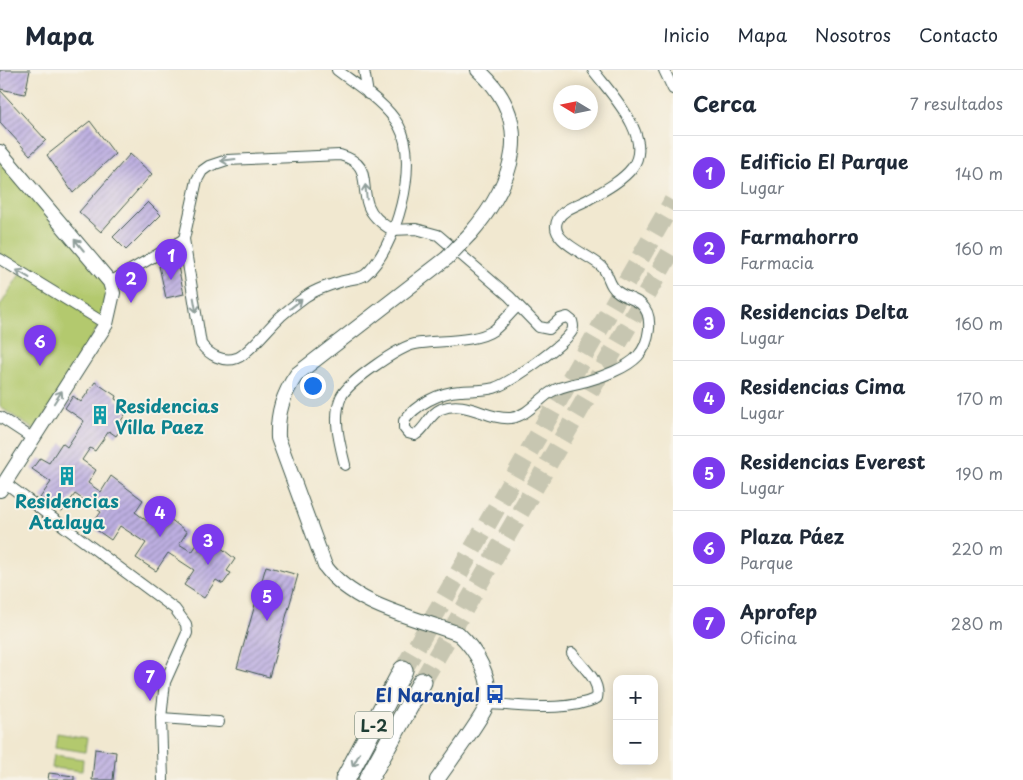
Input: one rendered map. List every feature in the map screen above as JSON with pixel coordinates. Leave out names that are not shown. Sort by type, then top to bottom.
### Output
[{"type":"highway","name":"L-2","points":[[345,780],[403,670]]},
{"type":"highway","name":"L-2","points":[[368,780],[422,682]]},
{"type":"street","points":[[337,70],[368,94],[399,126],[405,140],[408,159],[406,178],[392,230],[372,268],[362,277],[314,291],[281,316],[238,358],[226,360],[206,351],[201,344],[184,239],[198,180],[202,171],[209,166],[227,160],[330,155],[349,158],[358,165],[365,180],[368,205],[374,216],[392,230],[407,229],[438,235],[544,329],[567,317],[572,320],[574,326],[572,332],[556,348],[505,383],[486,390],[453,391],[418,407],[404,421],[404,428],[408,433],[415,435],[421,432],[434,412],[455,406],[465,406],[505,418],[521,415],[553,391],[590,380],[628,364],[638,356],[644,347],[649,317],[645,308],[640,303],[617,292],[604,269],[597,261],[580,253],[558,235],[556,227],[562,213],[588,200],[622,177],[632,167],[639,148],[637,137],[626,113],[593,70]]},
{"type":"street","points":[[364,70],[368,94]]},
{"type":"street","points":[[437,780],[487,704],[486,678],[480,661],[470,644],[459,634],[359,596],[334,578],[325,566],[278,438],[279,410],[288,386],[297,374],[447,258],[470,234],[496,202],[511,164],[513,150],[511,124],[501,97],[478,70]]},
{"type":"street","points":[[664,70],[673,89]]},
{"type":"street","points":[[0,152],[110,282],[113,293],[106,324],[2,486],[175,609],[186,624],[187,633],[165,682],[161,718],[163,780]]},
{"type":"street","points":[[110,282],[184,239]]},
{"type":"street","points":[[0,260],[106,324]]},
{"type":"street","points":[[345,465],[338,436],[339,406],[345,391],[383,359],[395,352],[412,345],[476,337],[494,330],[518,306]]},
{"type":"street","points":[[0,417],[32,438]]},
{"type":"street","points":[[487,704],[564,706],[585,704],[597,698],[596,684],[572,654]]},
{"type":"street","points":[[161,718],[220,722]]},
{"type":"green space","points":[[0,152],[110,282],[112,303],[36,431],[0,407],[0,306],[21,272],[0,259]]},
{"type":"green space","points":[[57,733],[87,738],[85,752],[55,747]]},
{"type":"green space","points":[[54,755],[83,759],[82,771],[52,768]]},
{"type":"building","points":[[0,70],[30,70],[25,94],[0,89]]},
{"type":"building","points":[[0,90],[46,140],[30,155],[0,122]]},
{"type":"building","points":[[90,121],[115,154],[73,193],[47,155]]},
{"type":"building","points":[[130,154],[152,174],[101,232],[79,212]]},
{"type":"building","points":[[148,202],[161,215],[126,250],[113,237]]},
{"type":"building","points":[[177,262],[184,294],[166,298],[159,266]]},
{"type":"building","points":[[95,382],[116,396],[115,399],[129,408],[121,421],[124,424],[116,436],[109,431],[95,451],[90,448],[82,460],[96,470],[88,483],[101,492],[111,476],[143,500],[135,512],[147,521],[156,508],[187,532],[179,544],[192,552],[204,534],[235,559],[227,571],[231,573],[223,584],[216,580],[204,598],[184,585],[194,570],[168,553],[156,571],[136,558],[146,543],[120,526],[111,540],[91,526],[101,512],[75,494],[62,512],[40,498],[51,482],[32,469],[40,458],[49,463],[62,443],[67,447],[84,421],[65,408],[73,396],[81,402]]},
{"type":"building","points":[[266,566],[298,575],[269,677],[237,668]]},
{"type":"building","points":[[95,749],[116,752],[113,780],[92,780]]},
{"type":"building","points":[[49,773],[74,776],[74,780],[48,780]]},
{"type":"tunnel","points":[[403,670],[673,201]]},
{"type":"tunnel","points":[[422,682],[673,248]]},
{"type":"place","name":"Edificio El Parque","points":[[171,280]]},
{"type":"place","name":"Farmahorro","points":[[131,303]]},
{"type":"place","name":"Plaza Páez","points":[[40,366]]},
{"type":"place","name":"Residencias Villa Paez","points":[[100,415]]},
{"type":"place","name":"Residencias Atalaya","points":[[67,476]]},
{"type":"place","name":"Residencias Cima","points":[[160,537]]},
{"type":"place","name":"Residencias Delta","points":[[208,565]]},
{"type":"place","name":"Residencias Everest","points":[[267,621]]},
{"type":"place","name":"El Naranjal","points":[[495,694]]},
{"type":"place","name":"Aprofep","points":[[150,701]]}]
